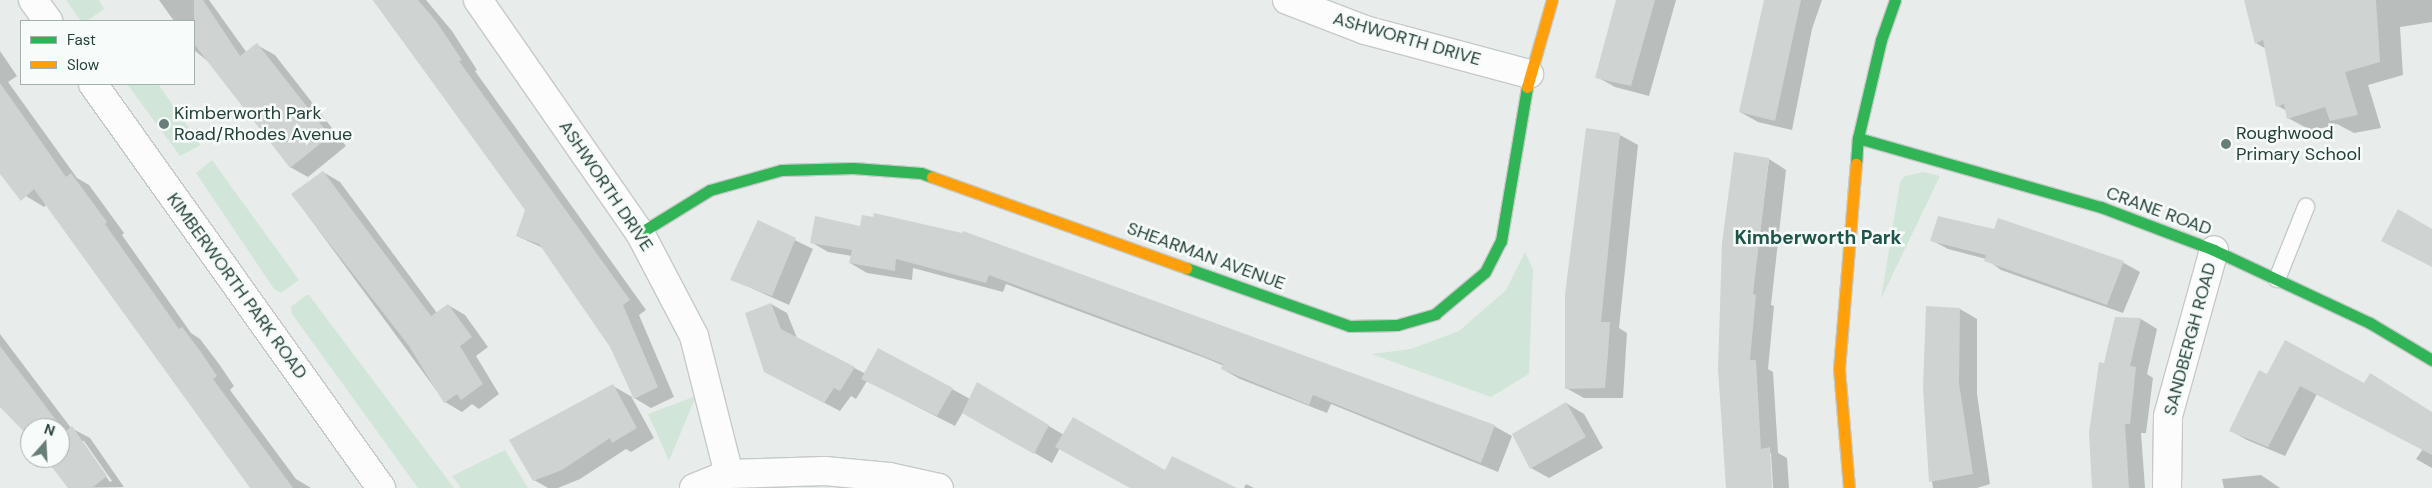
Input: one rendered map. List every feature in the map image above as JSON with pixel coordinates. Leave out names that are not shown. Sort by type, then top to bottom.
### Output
[{"type":"street","points":[[33,0],[47,20]]},
{"type":"street","name":"ASHWORTH DRIVE","points":[[478,0],[640,233],[694,336],[729,474]]},
{"type":"street","name":"ASHWORTH DRIVE","points":[[1287,0],[1365,30],[1529,74]]},
{"type":"street","name":"SHEARMAN AVENUE","points":[[640,233],[710,190],[781,170],[854,168],[921,173],[1350,326],[1397,325],[1435,314],[1460,296],[1485,272],[1501,241],[1529,74],[1552,0]]},
{"type":"street","points":[[1849,488],[1839,369],[1858,138],[1881,40],[1895,0]]},
{"type":"street","name":"KIMBERWORTH PARK ROAD","points":[[94,85],[381,488]]},
{"type":"street","name":"CRANE ROAD","points":[[1858,138],[2101,208],[2214,250],[2370,323],[2432,360]]},
{"type":"street","name":"SANDBERGH ROAD","points":[[2167,488],[2168,416],[2214,250]]},
{"type":"street","points":[[694,488],[729,474],[825,471],[888,477],[940,488]]},
{"type":"lane","points":[[2277,279],[2306,207]]},
{"type":"green space","points":[[66,0],[99,0],[104,9],[88,20],[80,20]]},
{"type":"green space","points":[[128,85],[159,85],[201,145],[180,156]]},
{"type":"green space","points":[[212,160],[299,280],[281,293],[274,289],[196,173]]},
{"type":"green space","points":[[1923,172],[1940,176],[1881,299],[1900,182],[1905,176]]},
{"type":"green space","points":[[1525,252],[1533,269],[1529,374],[1491,397],[1371,354],[1411,349],[1459,331],[1506,290]]},
{"type":"green space","points":[[306,295],[309,295],[454,488],[418,488],[292,314],[291,307]]},
{"type":"green space","points":[[696,396],[669,461],[648,414]]},
{"type":"green space","points":[[505,450],[528,488],[461,488],[452,476]]},
{"type":"building","points":[[194,0],[203,0],[240,56],[257,43],[330,136],[290,168],[195,45]]},
{"type":"building","points":[[373,0],[418,0],[436,21],[462,60],[459,61],[630,300],[623,305],[658,387],[634,399],[610,347],[539,244],[516,236],[525,210]]},
{"type":"building","points":[[1616,0],[1655,0],[1631,86],[1595,78]]},
{"type":"building","points":[[1764,0],[1801,0],[1775,121],[1739,112]]},
{"type":"building","points":[[2244,0],[2376,0],[2380,62],[2345,72],[2358,115],[2330,121],[2325,107],[2287,119],[2284,104],[2276,107],[2263,40],[2255,44]]},
{"type":"building","points":[[0,83],[66,177],[71,173],[107,222],[105,224],[179,329],[182,327],[201,352],[217,376],[213,379],[293,488],[250,488],[34,189],[21,201],[0,174]]},
{"type":"building","points":[[1586,128],[1620,133],[1601,322],[1610,322],[1608,354],[1605,388],[1565,389],[1565,294]]},
{"type":"building","points":[[1734,152],[1769,158],[1753,294],[1756,295],[1750,360],[1756,360],[1761,449],[1770,447],[1772,488],[1726,488],[1718,369],[1722,243]]},
{"type":"building","points":[[323,171],[431,316],[448,304],[472,337],[460,346],[483,384],[461,400],[457,394],[444,403],[409,346],[291,194]]},
{"type":"building","points":[[2398,209],[2432,229],[2432,267],[2381,241]]},
{"type":"building","points":[[874,213],[962,233],[963,231],[1495,425],[1481,463],[1313,395],[1309,405],[1221,369],[1223,364],[989,275],[986,283],[896,259],[895,271],[849,263],[852,250],[810,243],[815,216],[860,226],[862,215],[873,217]]},
{"type":"building","points":[[1938,216],[1994,229],[1998,218],[2124,261],[2107,305],[1984,261],[1986,255],[1930,241]]},
{"type":"building","points":[[758,220],[796,238],[772,296],[730,280]]},
{"type":"building","points":[[771,303],[781,329],[855,367],[840,391],[834,388],[824,403],[764,372],[745,313]]},
{"type":"building","points":[[1926,306],[1960,308],[1959,383],[1973,474],[1929,482],[1923,388]]},
{"type":"building","points":[[2115,317],[2141,318],[2130,366],[2136,367],[2130,424],[2125,424],[2129,488],[2092,488],[2089,433],[2099,362],[2104,363]]},
{"type":"building","points":[[2285,340],[2364,383],[2370,373],[2432,412],[2432,455],[2300,386],[2268,447],[2229,431],[2259,370],[2267,374]]},
{"type":"building","points":[[0,346],[54,418],[20,418],[20,428],[0,407]]},
{"type":"building","points":[[878,348],[953,388],[937,416],[861,379]]},
{"type":"building","points":[[977,382],[1049,425],[1034,454],[962,413]]},
{"type":"building","points":[[613,384],[637,428],[612,443],[610,438],[562,470],[533,481],[509,440]]},
{"type":"building","points":[[1566,402],[1586,437],[1530,469],[1512,434]]},
{"type":"building","points":[[1073,417],[1165,470],[1172,456],[1237,488],[1130,488],[1055,447]]},
{"type":"building","points":[[72,426],[107,476],[92,488],[68,488],[53,468],[70,468],[70,428]]},
{"type":"traffic: fast","points":[[1856,164],[1858,138],[1881,40],[1895,0]]},
{"type":"traffic: fast","points":[[1186,268],[1350,326],[1397,325],[1435,314],[1485,272],[1501,241],[1527,87]]},
{"type":"traffic: fast","points":[[1858,138],[2101,207],[2214,250],[2370,323],[2432,360]]},
{"type":"traffic: fast","points":[[640,233],[710,190],[781,170],[853,168],[921,173],[932,177]]},
{"type":"traffic: slow","points":[[1527,87],[1552,0]]},
{"type":"traffic: slow","points":[[1849,488],[1839,369],[1856,164]]},
{"type":"traffic: slow","points":[[932,177],[1186,268]]},
{"type":"place","name":"Kimberworth Park Road/Rhodes Avenue","points":[[164,124]]},
{"type":"place","name":"Roughwood Primary School","points":[[2226,144]]},
{"type":"district","name":"Kimberworth Park","points":[[1818,238]]}]
